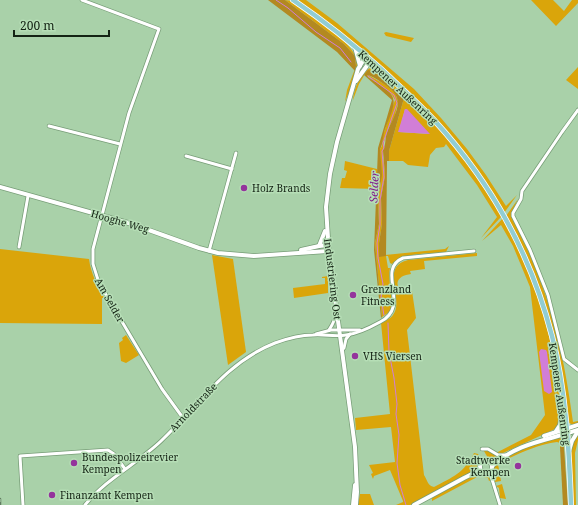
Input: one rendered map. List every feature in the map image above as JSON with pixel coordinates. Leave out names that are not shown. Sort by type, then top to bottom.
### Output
[{"type":"main road","name":"Kempener Außenring","points":[[293,0],[355,47],[406,91],[444,131],[474,168],[501,210],[527,262],[543,304],[552,337],[564,406],[570,505]]},
{"type":"street","name":"Am Selder","points":[[82,0],[159,29],[120,144],[101,215],[92,256],[96,277],[162,389],[183,418]]},
{"type":"street","points":[[355,47],[360,66]]},
{"type":"street","name":"Industriering Ost","points":[[356,505],[354,440],[328,251],[326,207],[330,174],[337,142],[360,66],[366,56]]},
{"type":"street","name":"Industriering Ost","points":[[354,84],[371,60]]},
{"type":"street","points":[[578,110],[522,191],[521,199],[513,212],[513,216],[530,250],[548,295],[564,359],[578,370]]},
{"type":"street","points":[[49,126],[120,144]]},
{"type":"street","points":[[209,251],[236,153]]},
{"type":"street","points":[[186,156],[232,168]]},
{"type":"street","name":"Hooghe Weg","points":[[0,188],[140,226],[209,251],[232,255],[254,256],[328,251]]},
{"type":"street","points":[[19,247],[28,196]]},
{"type":"street","points":[[319,246],[327,227]]},
{"type":"street","name":"Hooghe Weg","points":[[292,253],[328,245]]},
{"type":"street","name":"Arnoldstraße","points":[[314,334],[340,336],[350,334],[362,330],[386,318],[393,311],[392,270],[398,261],[403,258],[474,251]]},
{"type":"street","points":[[328,331],[337,314]]},
{"type":"street","name":"Arnoldstraße","points":[[85,505],[104,486],[161,442],[223,376],[246,357],[283,340],[328,331],[362,330]]},
{"type":"street","points":[[342,350],[346,339],[350,334]]},
{"type":"street","points":[[556,432],[560,425],[564,406]]},
{"type":"street","points":[[533,442],[566,431],[578,425]]},
{"type":"street","points":[[500,505],[490,473],[492,464],[506,455],[556,432],[578,430]]},
{"type":"street","points":[[568,455],[572,441],[578,430]]},
{"type":"street","points":[[482,449],[488,449],[498,455],[506,455]]},
{"type":"street","points":[[23,505],[20,456],[108,450],[114,454],[125,469]]},
{"type":"street","points":[[464,478],[480,466],[484,461],[487,460],[492,464]]},
{"type":"street","points":[[480,466],[482,471]]},
{"type":"street","points":[[414,505],[476,472],[482,471],[490,473]]},
{"type":"street","name":"Industriering Ost","points":[[353,505],[356,477]]},
{"type":"shaded area","points":[[268,0],[285,0],[344,44],[355,56],[355,71],[337,52]]},
{"type":"shaded area","points":[[285,0],[292,1],[321,21],[343,40],[357,58],[357,71],[345,102],[347,90],[356,66],[355,56],[344,44]]},
{"type":"shaded area","points":[[296,0],[306,0],[337,23],[414,89],[467,149],[506,206],[517,195],[504,213],[491,191],[461,149],[427,110],[391,74],[371,57]]},
{"type":"shaded area","points":[[531,0],[553,0],[564,11],[572,0],[578,0],[578,3],[556,26]]},
{"type":"shaded area","points":[[386,32],[414,38],[411,42],[386,36],[384,33]]},
{"type":"shaded area","points":[[372,67],[376,69],[414,103],[441,130],[470,168],[502,216],[481,238],[497,217],[477,185],[446,144],[444,147],[436,148],[430,155],[428,167],[408,165],[403,161],[389,161],[389,151],[404,98],[373,71],[368,75],[395,92],[398,102],[395,115],[388,129],[384,142],[383,157],[385,176],[381,198],[382,224],[379,243],[385,256],[445,249],[449,246],[446,252],[410,255],[397,260],[392,264],[390,263],[388,256],[386,256],[388,268],[390,268],[389,279],[392,303],[390,311],[382,317],[375,243],[379,224],[378,199],[381,183],[380,149],[382,146],[383,135],[395,100],[392,95],[365,74],[359,84],[353,100],[355,90],[361,76]],"holes":[[[406,109],[429,134],[399,132]]]},
{"type":"shaded area","points":[[578,67],[578,89],[566,80]]},
{"type":"shaded area","points":[[368,70],[373,71],[404,98],[389,151],[389,161],[387,161],[386,256],[379,257],[379,243],[382,224],[381,198],[385,176],[383,150],[387,132],[398,106],[398,101],[396,95],[384,84],[367,75],[390,93],[394,103],[380,149],[382,175],[378,199],[379,224],[375,243],[381,318],[374,250],[378,148],[392,100],[364,75]]},
{"type":"shaded area","points":[[405,109],[407,109],[430,134],[398,132]]},
{"type":"shaded area","points":[[345,161],[377,169],[377,189],[340,188],[342,178],[345,178],[347,171],[344,170]]},
{"type":"shaded area","points":[[518,199],[511,216],[535,267],[552,316],[564,367],[573,422],[578,421],[578,423],[574,425],[568,421],[545,306],[525,254],[506,216]]},
{"type":"shaded area","points":[[503,218],[523,259],[539,300],[551,343],[561,409],[560,420],[555,429],[503,453],[496,453],[531,435],[545,415],[530,287],[513,246],[501,225],[482,241]]},
{"type":"shaded area","points":[[0,249],[89,259],[91,270],[99,289],[105,298],[102,298],[102,324],[0,323]]},
{"type":"shaded area","points":[[477,253],[477,256],[424,261],[425,269],[410,271],[411,274],[402,277],[398,281],[400,290],[405,292],[412,291],[416,318],[407,330],[424,475],[429,484],[434,487],[462,470],[474,453],[478,454],[480,458],[476,469],[467,475],[410,505],[396,505],[403,501],[390,470],[374,476],[373,479],[371,474],[373,473],[369,465],[395,462],[391,427],[356,430],[355,418],[390,414],[381,323],[392,316],[396,308],[394,284],[395,269],[400,264],[408,260]]},
{"type":"shaded area","points":[[212,255],[233,259],[246,352],[228,365]]},
{"type":"shaded area","points":[[328,276],[328,293],[294,298],[293,288],[325,284],[325,278],[322,277]]},
{"type":"shaded area","points":[[126,335],[139,355],[126,363],[121,361],[119,343]]},
{"type":"shaded area","points":[[541,349],[546,350],[547,352],[552,392],[549,394],[544,391],[539,352]]},
{"type":"shaded area","points":[[578,433],[575,453],[576,505],[572,505],[572,444]]},
{"type":"shaded area","points":[[559,437],[562,438],[564,447],[560,447],[560,443],[557,442],[542,445],[519,453],[498,464],[501,481],[495,482],[493,472],[498,462],[522,448]]},
{"type":"shaded area","points":[[560,447],[564,447],[568,505],[563,505]]},
{"type":"shaded area","points":[[487,450],[500,456],[491,460],[484,451]]},
{"type":"shaded area","points":[[477,473],[486,474],[491,480],[489,481],[488,478],[479,476],[432,501],[432,497]]},
{"type":"shaded area","points":[[502,484],[506,499],[500,498],[499,488],[496,486]]},
{"type":"shaded area","points":[[360,494],[370,494],[374,505],[358,505]]},
{"type":"waterway","name":"Selder","points":[[276,0],[288,8],[316,32],[340,48],[351,62]]},
{"type":"waterway","name":"Selder","points":[[368,76],[394,95],[397,103],[383,143],[384,148],[382,151],[384,177],[380,200],[380,225],[377,243],[383,284],[381,298],[384,315]]},
{"type":"waterway","name":"Selder","points":[[388,323],[389,352],[394,378],[399,435],[397,463],[400,485],[406,505]]},
{"type":"railway","points":[[0,499],[0,505]]},
{"type":"place","name":"Holz Brands","points":[[244,188]]},
{"type":"place","name":"Grenzland Fitness","points":[[353,295]]},
{"type":"place","name":"VHS Viersen","points":[[355,356]]},
{"type":"place","name":"Bundespolizeirevier Kempen","points":[[74,463]]},
{"type":"place","name":"Stadtwerke Kempen","points":[[518,466]]},
{"type":"place","name":"Finanzamt Kempen","points":[[52,495]]}]
